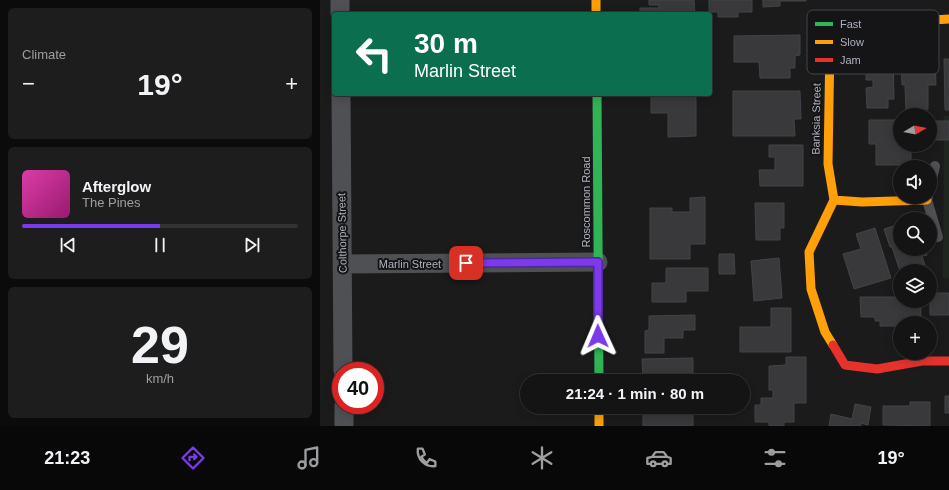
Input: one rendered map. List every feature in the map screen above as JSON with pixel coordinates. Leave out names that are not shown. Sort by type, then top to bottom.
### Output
[{"type":"street","points":[[340,0],[340,12]]},
{"type":"street","points":[[596,0],[596,12]]},
{"type":"street","name":"Banksia Street","points":[[939,20],[949,19]]},
{"type":"street","name":"Banksia Street","points":[[829,74],[828,164],[834,200]]},
{"type":"street","name":"Colthorpe Street","points":[[341,96],[343,362]]},
{"type":"street","name":"Roscommon Road","points":[[597,96],[599,374]]},
{"type":"street","points":[[893,200],[862,202],[834,200],[822,223],[809,252],[811,289],[825,332],[845,365],[878,369],[922,361],[949,361]]},
{"type":"street","name":"Marlin Street","points":[[342,264],[598,262]]},
{"type":"street","points":[[344,414],[344,426]]},
{"type":"street","points":[[599,414],[599,426]]},
{"type":"lane","points":[[929,204],[938,236]]},
{"type":"shaded area","points":[[944,116],[949,116],[949,278],[943,278]]},
{"type":"building","points":[[649,0],[694,0],[695,12],[640,12],[640,8],[659,8],[659,5],[649,5]]},
{"type":"building","points":[[709,0],[752,0],[752,12],[738,12],[738,17],[718,17],[718,12],[709,12]]},
{"type":"building","points":[[763,0],[806,1],[780,1],[780,6],[763,7]]},
{"type":"building","points":[[800,35],[800,55],[795,56],[795,68],[790,68],[790,78],[760,78],[759,62],[734,62],[734,36]]},
{"type":"building","points":[[944,59],[949,59],[949,110],[945,110]]},
{"type":"building","points":[[866,74],[893,74],[894,99],[888,99],[888,108],[867,108],[866,88],[873,87],[873,80],[866,80]]},
{"type":"building","points":[[902,74],[936,74],[936,85],[928,85],[928,108],[906,108],[905,85],[902,85]]},
{"type":"building","points":[[733,91],[800,91],[801,119],[794,119],[795,136],[733,136]]},
{"type":"building","points":[[651,96],[696,96],[696,136],[668,137],[668,113],[651,113]]},
{"type":"building","points":[[869,120],[893,120],[893,152],[911,152],[911,160],[893,160],[893,165],[876,165],[876,144],[869,144]]},
{"type":"building","points":[[937,121],[949,121],[949,140],[937,140]]},
{"type":"building","points":[[769,145],[803,145],[803,186],[760,186],[759,170],[775,170],[775,157],[769,157]]},
{"type":"building","points":[[705,197],[705,244],[690,244],[690,259],[650,259],[650,208],[672,208],[672,212],[690,212],[690,198]]},
{"type":"building","points":[[755,203],[784,203],[784,228],[780,228],[780,240],[756,240]]},
{"type":"building","points":[[893,226],[893,250],[892,247],[890,247],[884,229]]},
{"type":"building","points":[[875,228],[891,278],[854,289],[843,254],[861,249],[856,234]]},
{"type":"building","points":[[719,254],[734,254],[735,274],[719,274]]},
{"type":"building","points":[[895,256],[922,256],[924,264],[898,264]]},
{"type":"building","points":[[779,258],[782,298],[754,301],[751,261]]},
{"type":"building","points":[[666,268],[708,268],[708,291],[686,291],[686,302],[652,302],[652,283],[666,283]]},
{"type":"building","points":[[937,293],[949,293],[949,315],[930,315],[930,308],[937,308]]},
{"type":"building","points":[[860,297],[893,297],[893,308],[921,308],[921,316],[893,316],[893,326],[880,326],[880,321],[875,321],[875,317],[861,317]]},
{"type":"building","points":[[771,308],[791,308],[791,352],[740,352],[740,327],[771,327]]},
{"type":"building","points":[[695,315],[695,330],[683,330],[683,338],[664,338],[664,353],[645,353],[645,331],[649,330],[649,316]]},
{"type":"building","points":[[786,357],[806,357],[806,403],[794,403],[794,422],[784,422],[784,426],[769,426],[769,422],[755,422],[755,405],[761,405],[761,398],[773,398],[773,390],[769,390],[769,366],[786,365]]},
{"type":"building","points":[[693,358],[693,374],[643,374],[642,359]]},
{"type":"building","points":[[945,396],[949,396],[949,413],[945,413]]},
{"type":"building","points":[[910,402],[930,402],[930,426],[883,425],[883,406],[910,406]]},
{"type":"building","points":[[855,404],[871,407],[868,425],[861,423],[861,426],[829,426],[831,414],[852,419]]},
{"type":"building","points":[[643,414],[693,414],[693,426],[643,426]]},
{"type":"traffic: fast","points":[[597,96],[599,374]]},
{"type":"traffic: slow","points":[[596,0],[596,12]]},
{"type":"traffic: slow","points":[[939,20],[949,19]]},
{"type":"traffic: slow","points":[[829,74],[828,164],[834,200]]},
{"type":"traffic: slow","points":[[833,345],[825,332],[811,289],[809,252],[834,200],[862,202],[893,201]]},
{"type":"traffic: slow","points":[[599,414],[599,426]]},
{"type":"traffic: jam","points":[[833,345],[845,365],[877,369],[922,361],[949,361]]},
{"type":"route","points":[[466,263],[598,262],[598,336]]}]
